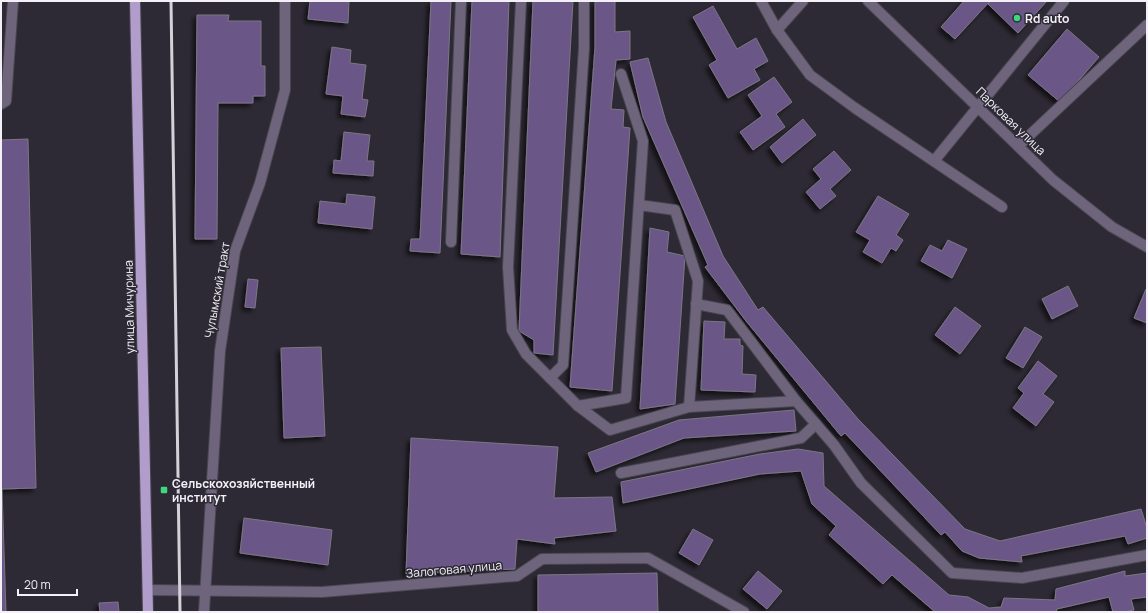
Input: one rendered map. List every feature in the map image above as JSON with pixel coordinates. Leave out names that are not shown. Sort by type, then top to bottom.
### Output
[{"type":"main road","name":"улица Мичурина","points":[[135,1],[148,612]]},
{"type":"street","points":[[1,104],[6,101],[13,1]]},
{"type":"street","name":"Чулымский тракт","points":[[204,612],[220,350],[234,251],[260,183],[285,90],[285,1]]},
{"type":"street","points":[[451,242],[461,1]]},
{"type":"street","points":[[521,1],[508,266],[512,330],[526,354],[578,406],[610,430],[689,407],[796,401]]},
{"type":"street","points":[[550,378],[563,366],[584,48],[584,1]]},
{"type":"street","points":[[761,1],[777,30],[810,75],[855,108],[1002,207]]},
{"type":"street","points":[[777,30],[803,1]]},
{"type":"street","name":"Парковая улица","points":[[868,1],[1053,180],[1112,227],[1147,247]]},
{"type":"street","points":[[934,161],[1064,1]]},
{"type":"street","points":[[1018,146],[1147,25]]},
{"type":"street","points":[[578,406],[626,398],[643,141],[621,74]]},
{"type":"street","points":[[639,205],[675,210],[698,281],[689,407]]},
{"type":"street","points":[[696,304],[727,310],[861,483],[952,574],[1022,578],[1147,555]]},
{"type":"street","points":[[621,473],[801,438],[816,424]]},
{"type":"street","name":"Залоговая улица","points":[[148,590],[322,592],[385,588],[517,576],[542,559],[648,558],[744,612]]},
{"type":"building","points":[[310,1],[349,1],[348,23],[308,19]]},
{"type":"building","points":[[431,1],[451,1],[440,253],[410,251],[411,239],[420,239]]},
{"type":"building","points":[[472,1],[509,1],[500,257],[461,254]]},
{"type":"building","points":[[533,1],[573,1],[553,355],[534,353],[534,340],[519,331]]},
{"type":"building","points":[[595,1],[615,1],[615,32],[630,31],[630,59],[616,60],[611,109],[624,110],[623,127],[630,128],[612,391],[570,387],[595,47]]},
{"type":"building","points":[[964,1],[990,1],[955,39],[941,27]]},
{"type":"building","name":"Rd auto","points":[[990,1],[1047,1],[1018,33],[988,4]]},
{"type":"building","points":[[713,6],[737,49],[756,38],[768,61],[754,69],[760,80],[728,98],[709,65],[717,60],[693,17]]},
{"type":"building","points":[[197,15],[229,15],[228,21],[261,21],[261,66],[265,66],[265,96],[253,96],[253,103],[218,103],[217,239],[195,239]]},
{"type":"building","points":[[1067,29],[1099,57],[1060,102],[1028,75]]},
{"type":"building","points":[[332,47],[351,50],[350,63],[366,65],[362,99],[368,100],[365,117],[341,114],[343,96],[326,94]]},
{"type":"building","points":[[648,58],[666,122],[723,256],[758,310],[763,307],[858,419],[965,529],[1000,541],[1141,509],[1147,528],[1147,538],[1128,544],[1125,536],[1021,556],[1022,562],[979,558],[962,551],[945,532],[941,535],[845,433],[841,436],[746,321],[705,267],[708,265],[643,117],[630,62]]},
{"type":"building","points":[[774,77],[792,102],[776,114],[785,127],[753,150],[740,132],[762,116],[748,95]]},
{"type":"building","points":[[803,119],[816,135],[782,163],[770,147]]},
{"type":"building","points":[[344,132],[370,135],[367,161],[374,161],[373,176],[333,173],[334,160],[341,161]]},
{"type":"building","points":[[28,139],[36,488],[1,489],[1,140]]},
{"type":"building","points":[[834,151],[851,170],[830,189],[836,196],[820,209],[806,192],[821,179],[813,169]]},
{"type":"building","points":[[347,194],[375,197],[372,229],[318,223],[320,201],[346,204]]},
{"type":"building","points":[[878,196],[909,214],[896,235],[903,240],[896,251],[891,248],[882,263],[863,252],[870,240],[856,232]]},
{"type":"building","points":[[650,228],[669,232],[667,252],[685,256],[675,404],[640,409]]},
{"type":"building","points":[[948,240],[967,249],[952,278],[921,261],[930,245],[942,251]]},
{"type":"building","points":[[248,279],[258,280],[255,308],[245,307]]},
{"type":"building","points":[[1068,286],[1078,306],[1052,319],[1042,299]]},
{"type":"building","points":[[1146,289],[1147,290],[1147,323],[1134,318]]},
{"type":"building","points":[[955,307],[981,326],[960,354],[935,335]]},
{"type":"building","points":[[704,321],[725,322],[724,339],[740,339],[740,345],[743,346],[742,374],[756,375],[755,392],[701,390]]},
{"type":"building","points":[[1025,327],[1042,337],[1023,368],[1006,358]]},
{"type":"building","points":[[321,347],[325,436],[284,438],[281,348]]},
{"type":"building","points":[[1038,361],[1057,376],[1043,394],[1054,402],[1036,426],[1013,408],[1024,393],[1018,388]]},
{"type":"building","points":[[794,410],[796,431],[684,438],[596,472],[588,453],[679,420]]},
{"type":"building","points":[[411,438],[558,447],[554,498],[612,497],[616,531],[554,538],[555,544],[517,539],[515,569],[406,574]]},
{"type":"building","points":[[798,449],[823,453],[824,486],[949,595],[968,597],[989,608],[1001,607],[1004,598],[1055,600],[1056,589],[1125,571],[1125,576],[1147,573],[1147,597],[1131,599],[1134,610],[1124,612],[1113,612],[1109,597],[1057,609],[1056,612],[933,612],[934,611],[892,575],[883,584],[829,535],[836,526],[812,504],[801,471],[760,474],[623,503],[621,482],[760,454]]},
{"type":"building","points":[[2,489],[6,612],[1,612]]},
{"type":"building","points":[[244,518],[332,530],[328,565],[240,553]]},
{"type":"building","points":[[693,529],[713,540],[699,565],[679,553]]},
{"type":"building","points":[[758,571],[782,591],[767,609],[743,589]]},
{"type":"building","points":[[657,573],[658,612],[538,612],[538,575]]},
{"type":"building","points":[[118,602],[119,612],[100,612],[99,603]]},
{"type":"railway","points":[[171,1],[180,612]]},
{"type":"place","name":"Rd auto","points":[[1017,18]]},
{"type":"place","name":"Сельскохозяйственный институт","points":[[164,490]]}]
